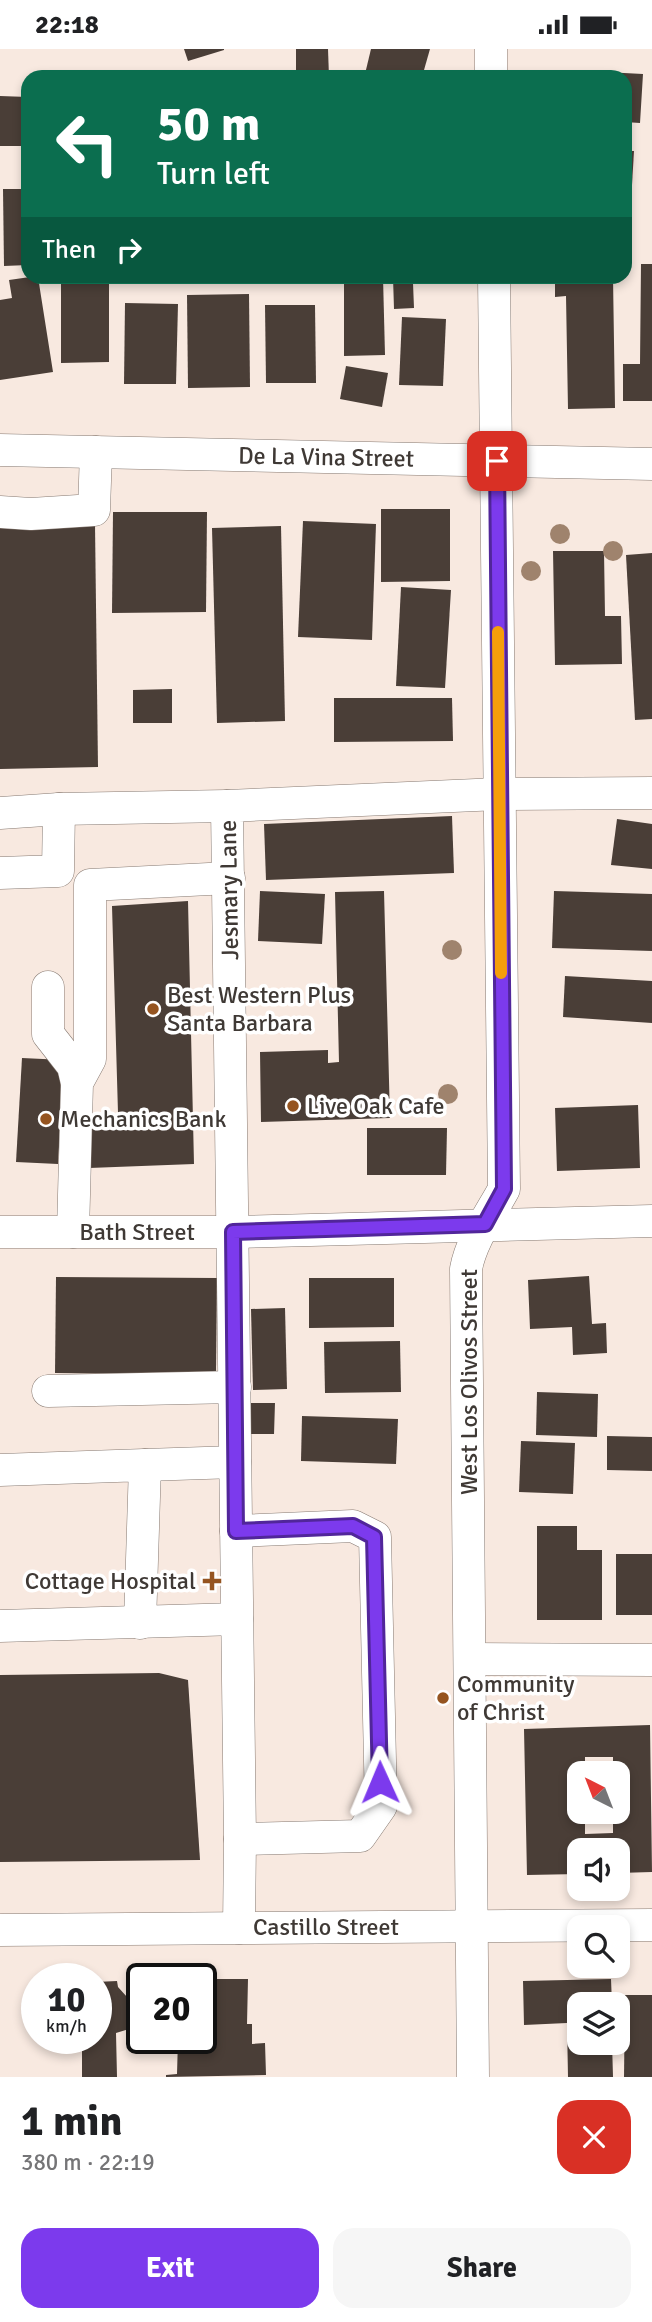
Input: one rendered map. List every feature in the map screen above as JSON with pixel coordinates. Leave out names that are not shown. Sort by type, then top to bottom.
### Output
[{"type":"street","points":[[491,49],[491,70]]},
{"type":"street","name":"West Los Olivos Street","points":[[473,2077],[466,1269],[467,1261],[504,1189],[494,284]]},
{"type":"street","name":"De La Vina Street","points":[[0,450],[652,464]]},
{"type":"street","points":[[0,513],[94,510],[96,452]]},
{"type":"street","name":"Jesmary Lane","points":[[239,1928],[227,806],[499,794],[652,793]]},
{"type":"street","points":[[0,813],[60,809],[227,806]]},
{"type":"street","points":[[0,873],[58,871],[60,809]]},
{"type":"street","points":[[77,1083],[90,1059],[90,885],[229,878]]},
{"type":"street","points":[[48,987],[48,1034],[73,1066],[77,1083],[73,1232]]},
{"type":"street","name":"Bath Street","points":[[0,1232],[233,1232],[652,1221]]},
{"type":"street","points":[[48,1391],[235,1387]]},
{"type":"street","points":[[0,1470],[235,1462]]},
{"type":"street","points":[[140,1623],[145,1465]]},
{"type":"street","points":[[236,1531],[353,1526],[374,1537],[381,1794],[381,1807],[360,1836],[240,1839]]},
{"type":"street","points":[[0,1626],[237,1619]]},
{"type":"street","points":[[470,1659],[652,1660]]},
{"type":"street","name":"Castillo Street","points":[[0,1930],[652,1925]]},
{"type":"building","points":[[184,49],[224,49],[224,50],[188,61]]},
{"type":"building","points":[[296,49],[328,49],[329,70],[296,70]]},
{"type":"building","points":[[371,49],[430,49],[424,70],[366,70]]},
{"type":"building","points":[[632,73],[643,74],[640,123],[632,122]]},
{"type":"building","points":[[0,96],[21,97],[21,146],[0,146]]},
{"type":"building","points":[[632,151],[634,151],[632,185]]},
{"type":"building","points":[[3,189],[21,189],[21,265],[4,266]]},
{"type":"building","points":[[641,264],[652,264],[652,401],[623,401],[623,364],[640,364]]},
{"type":"building","points":[[21,278],[21,284],[39,284],[53,372],[0,380],[0,300],[12,298],[9,280]]},
{"type":"building","points":[[61,284],[109,284],[109,362],[61,363]]},
{"type":"building","points":[[344,284],[383,284],[385,355],[344,356]]},
{"type":"building","points":[[393,284],[413,284],[414,308],[394,309]]},
{"type":"building","points":[[555,284],[613,284],[615,408],[568,409],[566,296],[555,297]]},
{"type":"building","points":[[249,294],[250,387],[188,388],[187,295]]},
{"type":"building","points":[[125,303],[178,304],[176,384],[124,384]]},
{"type":"building","points":[[265,305],[315,305],[316,383],[266,383]]},
{"type":"building","points":[[402,317],[446,319],[443,386],[399,385]]},
{"type":"building","points":[[346,366],[388,373],[382,407],[340,399]]},
{"type":"building","points":[[381,509],[450,509],[450,581],[381,582]]},
{"type":"building","points":[[113,512],[207,512],[206,612],[112,613]]},
{"type":"building","points":[[303,521],[376,524],[372,640],[298,637]]},
{"type":"building","points":[[95,525],[98,767],[0,769],[0,526]]},
{"type":"building","points":[[281,526],[285,721],[217,723],[212,528]]},
{"type":"building","points":[[553,551],[604,551],[605,616],[621,616],[622,664],[555,665]]},
{"type":"building","points":[[652,553],[652,719],[635,720],[626,555]]},
{"type":"building","points":[[401,587],[451,590],[445,688],[396,686]]},
{"type":"building","points":[[172,689],[172,723],[133,723],[133,690]]},
{"type":"building","points":[[334,698],[452,698],[453,741],[334,742]]},
{"type":"building","points":[[452,816],[454,873],[266,880],[264,824]]},
{"type":"building","points":[[617,819],[652,824],[652,869],[611,865]]},
{"type":"building","points":[[260,891],[325,894],[322,944],[258,941]]},
{"type":"building","points":[[384,891],[390,1118],[261,1122],[260,1052],[328,1050],[328,1063],[339,1062],[335,892]]},
{"type":"building","points":[[554,891],[652,894],[652,951],[552,948]]},
{"type":"building","name":"Best Western Plus Santa Barbara","points":[[188,901],[194,1164],[89,1168],[91,1114],[118,1113],[112,906]]},
{"type":"building","points":[[565,976],[652,981],[652,1023],[563,1017]]},
{"type":"building","points":[[22,1058],[64,1060],[58,1164],[16,1162]]},
{"type":"building","points":[[638,1105],[640,1168],[557,1171],[555,1108]]},
{"type":"building","points":[[367,1128],[447,1128],[446,1175],[367,1175]]},
{"type":"building","points":[[589,1276],[592,1324],[606,1323],[607,1353],[573,1355],[572,1327],[530,1329],[528,1280]]},
{"type":"building","points":[[56,1277],[217,1278],[216,1375],[55,1373]]},
{"type":"building","points":[[309,1278],[394,1278],[394,1327],[309,1328]]},
{"type":"building","points":[[285,1308],[287,1389],[253,1390],[251,1309]]},
{"type":"building","points":[[400,1341],[401,1392],[325,1393],[324,1342]]},
{"type":"building","points":[[537,1392],[598,1394],[597,1437],[536,1435]]},
{"type":"building","points":[[250,1403],[275,1403],[274,1434],[250,1434]]},
{"type":"building","points":[[302,1416],[398,1419],[396,1464],[301,1461]]},
{"type":"building","points":[[607,1436],[652,1437],[652,1471],[607,1470]]},
{"type":"building","points":[[521,1441],[575,1443],[573,1494],[519,1492]]},
{"type":"building","points":[[537,1526],[577,1526],[577,1550],[602,1550],[602,1620],[537,1620]]},
{"type":"building","points":[[616,1554],[652,1554],[652,1615],[616,1615]]},
{"type":"building","points":[[159,1673],[188,1680],[200,1860],[0,1862],[0,1675]]},
{"type":"building","points":[[650,1725],[652,1872],[630,1873],[630,1838],[567,1838],[567,1874],[527,1875],[524,1729]]},
{"type":"building","points":[[217,1979],[248,1979],[247,2024],[252,2024],[252,2044],[265,2043],[266,2075],[166,2077],[177,2074],[178,2054],[217,2054]]},
{"type":"building","points":[[611,1979],[612,1992],[567,1992],[567,2023],[524,2025],[523,1981]]},
{"type":"building","points":[[112,1981],[117,1981],[118,1987],[126,1996],[126,2030],[116,2033],[117,2077],[82,2077],[82,2054],[112,2054]]},
{"type":"building","points":[[630,1995],[652,1995],[652,2077],[624,2077],[624,2055],[630,2055]]},
{"type":"building","points":[[568,2055],[612,2055],[613,2077],[568,2077]]},
{"type":"slow traffic","points":[[498,632],[501,973]]},
{"type":"place","name":"Best Western Plus Santa Barbara","points":[[153,1009]]},
{"type":"place","name":"Live Oak Cafe","points":[[293,1106]]},
{"type":"place","name":"Mechanics Bank","points":[[46,1119]]},
{"type":"place","name":"Cottage Hospital","points":[[212,1581]]},
{"type":"place","name":"Community of Christ","points":[[443,1698]]},
{"type":"route","points":[[380,1782],[374,1537],[353,1526],[236,1531],[233,1232],[485,1224],[504,1189],[497,461]]}]
